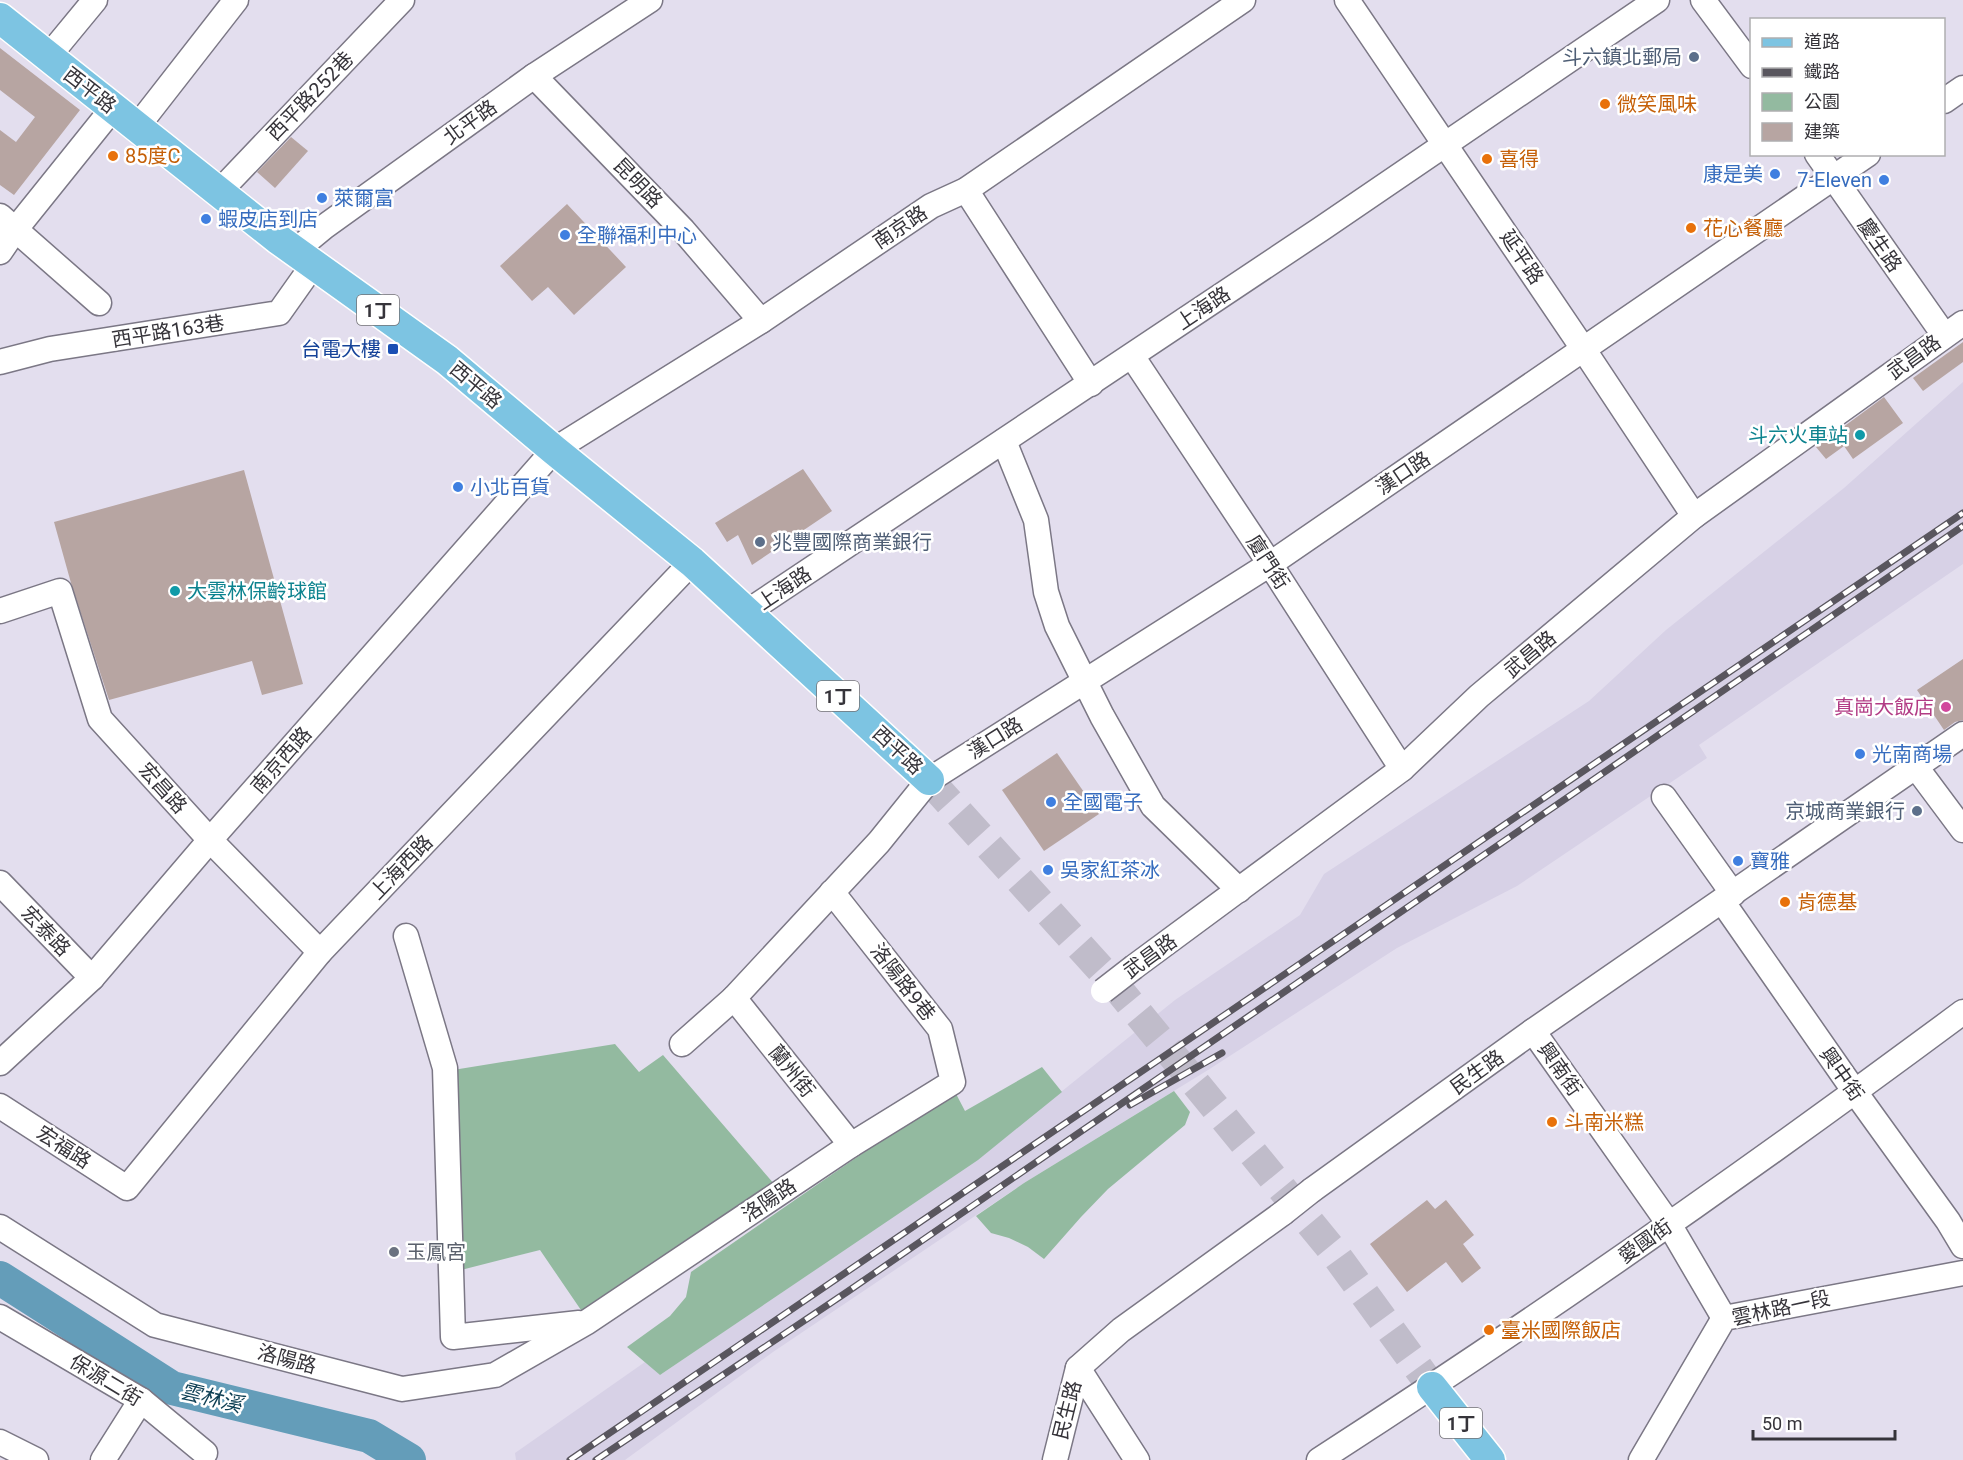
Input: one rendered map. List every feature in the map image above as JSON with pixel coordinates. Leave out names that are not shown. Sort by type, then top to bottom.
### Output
[{"type":"main road","name":"西平路","points":[[0,18],[278,239],[447,360],[692,562],[929,780]]},
{"type":"main road","name":"1丁","points":[[1432,1387],[1490,1460]]},
{"type":"street","points":[[48,57],[95,0]]},
{"type":"street","points":[[137,127],[236,0]]},
{"type":"street","name":"西平路252巷","points":[[218,193],[402,0]]},
{"type":"street","name":"北平路","points":[[304,258],[324,227],[534,76],[650,0]]},
{"type":"street","name":"南京路","points":[[554,450],[761,321],[930,206],[966,190],[1243,0]]},
{"type":"street","name":"延平路","points":[[1347,0],[1694,516]]},
{"type":"street","name":"上海路","points":[[747,612],[1091,384],[1657,0]]},
{"type":"street","points":[[1703,0],[1750,63]]},
{"type":"street","name":"昆明路","points":[[534,76],[683,230],[761,321]]},
{"type":"street","points":[[1945,100],[1963,88]]},
{"type":"street","points":[[0,252],[7,223],[113,108]]},
{"type":"street","name":"慶生路","points":[[1818,156],[1954,329]]},
{"type":"street","name":"漢口路","points":[[929,780],[1270,564],[1865,156]]},
{"type":"street","points":[[966,190],[1091,384]]},
{"type":"street","points":[[7,223],[99,303]]},
{"type":"street","name":"西平路163巷","points":[[0,362],[50,350],[279,313],[304,258]]},
{"type":"street","name":"武昌路","points":[[1102,991],[1402,770],[1479,696],[1694,516],[1954,329]]},
{"type":"street","name":"廈門街","points":[[1132,356],[1270,564],[1402,770]]},
{"type":"street","points":[[1004,441],[1036,520],[1046,592],[1057,626],[1102,716],[1153,806],[1239,890]]},
{"type":"street","name":"南京西路","points":[[0,1063],[92,978],[210,840],[554,450]]},
{"type":"street","name":"上海西路","points":[[127,1188],[320,952],[692,562]]},
{"type":"street","name":"宏昌路","points":[[0,611],[60,591],[100,719],[210,840],[320,952]]},
{"type":"street","name":"民生路","points":[[1054,1460],[1078,1368],[1121,1330],[1533,1030],[1963,734]]},
{"type":"street","points":[[1916,767],[1963,830]]},
{"type":"street","points":[[682,1044],[734,998],[879,842],[929,780]]},
{"type":"street","name":"興中街","points":[[1664,797],[1855,1092],[1948,1221],[1963,1246]]},
{"type":"street","name":"宏泰路","points":[[0,883],[92,978]]},
{"type":"street","name":"洛陽路9巷","points":[[832,892],[940,1029],[953,1082]]},
{"type":"street","name":"洛陽路","points":[[406,936],[445,1068],[453,1337],[587,1322]]},
{"type":"street","name":"蘭州街","points":[[734,998],[851,1145]]},
{"type":"street","name":"愛國街","points":[[1319,1460],[1432,1387],[1669,1224],[1963,1012]]},
{"type":"street","name":"興南街","points":[[1533,1030],[1669,1224],[1724,1318]]},
{"type":"street","name":"洛陽路","points":[[0,1227],[155,1325],[402,1389],[495,1375],[587,1322],[851,1145],[953,1082]]},
{"type":"street","name":"宏福路","points":[[0,1106],[127,1188]]},
{"type":"street","name":"雲林路一段","points":[[1641,1460],[1724,1318],[1963,1273]]},
{"type":"street","name":"保源二街","points":[[0,1317],[141,1400],[205,1453]]},
{"type":"street","points":[[1078,1368],[1137,1460]]},
{"type":"street","points":[[103,1460],[141,1400]]},
{"type":"street","points":[[0,1442],[36,1460]]},
{"type":"shaded area","points":[[1963,382],[1963,564],[1699,745],[1707,758],[1517,886],[1397,948],[1208,1070],[1024,1183],[773,1352],[625,1460],[516,1460],[515,1453],[645,1362],[660,1375],[978,1159],[1175,1000],[1300,915],[1324,874],[1589,701],[1666,630],[1844,488]]},
{"type":"green space","points":[[615,1044],[639,1072],[663,1055],[775,1185],[583,1313],[540,1250],[461,1270],[453,1070]]},
{"type":"green space","points":[[1042,1067],[1062,1092],[978,1160],[660,1375],[627,1347],[670,1316],[686,1297],[691,1272],[954,1090],[965,1111]]},
{"type":"green space","points":[[1174,1091],[1190,1112],[1185,1125],[1108,1189],[1044,1259],[1028,1247],[991,1233],[976,1216],[1024,1183]]},
{"type":"building","points":[[0,48],[80,110],[14,195],[0,185],[0,130],[16,142],[35,117],[0,90]]},
{"type":"building","points":[[291,137],[308,151],[275,188],[257,172]]},
{"type":"building","name":"全聯福利中心","points":[[567,204],[626,267],[574,315],[548,287],[532,301],[500,266]]},
{"type":"building","points":[[1963,342],[1963,362],[1923,391],[1913,378]]},
{"type":"building","name":"斗六火車站","points":[[1884,397],[1903,423],[1853,459],[1844,446],[1826,459],[1816,447]]},
{"type":"building","points":[[803,469],[832,511],[752,565],[738,535],[727,542],[715,523]]},
{"type":"building","name":"大雲林保齡球館","points":[[244,470],[303,684],[262,695],[252,661],[109,700],[54,522]]},
{"type":"building","name":"真崗大飯店","points":[[1963,659],[1963,720],[1955,722],[1944,730],[1917,690]]},
{"type":"building","name":"全國電子","points":[[1057,753],[1099,814],[1044,851],[1002,790]]},
{"type":"building","points":[[1427,1200],[1435,1209],[1446,1200],[1474,1235],[1463,1244],[1481,1268],[1462,1283],[1446,1262],[1407,1292],[1370,1244]]},
{"type":"waterway","name":"雲林溪","points":[[0,1278],[172,1388],[369,1436],[409,1460]]},
{"type":"tunnel","points":[[929,780],[1114,984],[1333,1251],[1432,1387]]},
{"type":"railway","points":[[570,1460],[1963,513]]},
{"type":"railway","points":[[596,1460],[847,1292],[1963,526]]},
{"type":"railway","points":[[1130,1105],[1222,1053]]},
{"type":"place","name":"斗六鎮北郵局","points":[[1694,57]]},
{"type":"place","name":"微笑風味","points":[[1605,104]]},
{"type":"place","name":"85度C","points":[[113,156]]},
{"type":"place","name":"喜得","points":[[1487,159]]},
{"type":"place","name":"康是美","points":[[1775,174]]},
{"type":"place","name":"7-Eleven","points":[[1884,180]]},
{"type":"place","name":"萊爾富","points":[[322,198]]},
{"type":"place","name":"蝦皮店到店","points":[[206,219]]},
{"type":"place","name":"花心餐廳","points":[[1691,228]]},
{"type":"place","name":"全聯福利中心","points":[[565,235]]},
{"type":"place","name":"台電大樓","points":[[393,349]]},
{"type":"place","name":"斗六火車站","points":[[1860,435]]},
{"type":"place","name":"小北百貨","points":[[458,487]]},
{"type":"place","name":"兆豐國際商業銀行","points":[[760,542]]},
{"type":"place","name":"大雲林保齡球館","points":[[175,591]]},
{"type":"place","name":"真崗大飯店","points":[[1946,707]]},
{"type":"place","name":"光南商場","points":[[1860,754]]},
{"type":"place","name":"全國電子","points":[[1051,802]]},
{"type":"place","name":"京城商業銀行","points":[[1917,811]]},
{"type":"place","name":"寶雅","points":[[1738,861]]},
{"type":"place","name":"吳家紅茶冰","points":[[1048,870]]},
{"type":"place","name":"肯德基","points":[[1785,902]]},
{"type":"place","name":"斗南米糕","points":[[1552,1122]]},
{"type":"place","name":"玉鳳宮","points":[[394,1252]]},
{"type":"place","name":"臺米國際飯店","points":[[1489,1330]]}]
